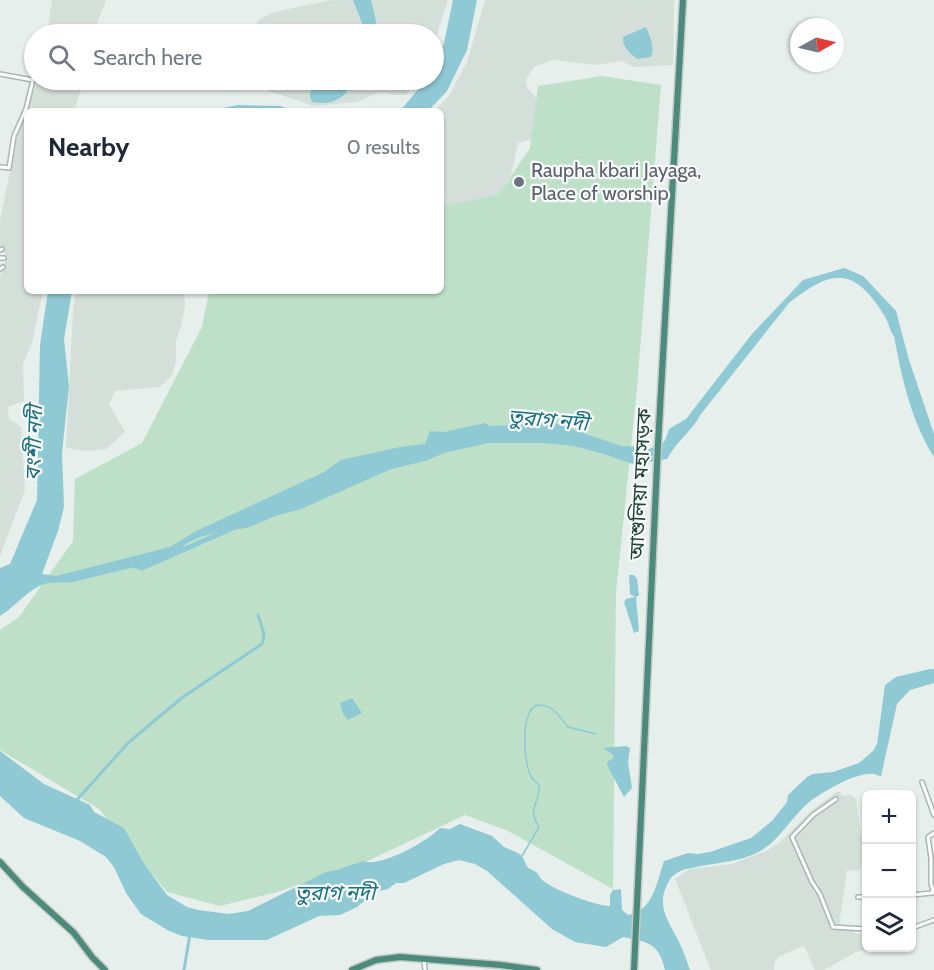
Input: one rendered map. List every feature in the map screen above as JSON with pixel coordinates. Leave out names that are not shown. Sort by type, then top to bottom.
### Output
[{"type":"highway","name":"আশুলিয়া মহাসড়ক","points":[[634,970],[658,444],[683,0]]},
{"type":"highway","points":[[0,862],[23,887],[74,933],[84,948],[105,970]]},
{"type":"highway","points":[[352,970],[387,958],[424,959],[537,970]]},
{"type":"street","points":[[0,74],[24,78]]},
{"type":"street","points":[[26,108],[31,90]]},
{"type":"street","points":[[0,167],[9,168],[14,136],[24,114]]},
{"type":"street","points":[[922,782],[933,804],[934,815]]},
{"type":"street","points":[[836,799],[808,819],[792,837],[812,882],[820,894],[832,927],[862,929]]},
{"type":"street","points":[[916,895],[933,892],[928,837],[934,833]]},
{"type":"street","points":[[916,927],[934,921]]},
{"type":"street","points":[[424,959],[425,970]]},
{"type":"shaded area","points":[[52,0],[106,0],[97,24],[48,24]]},
{"type":"shaded area","points":[[332,0],[448,0],[440,24],[257,24],[258,20],[274,12]]},
{"type":"shaded area","points":[[485,0],[674,0],[673,65],[633,67],[622,61],[595,65],[553,60],[534,67],[526,80],[527,88],[536,97],[540,137],[518,143],[511,175],[499,194],[444,216],[444,108],[436,108],[449,96],[467,62]]},
{"type":"shaded area","points":[[34,90],[81,90],[75,108],[28,108]]},
{"type":"shaded area","points":[[266,90],[410,90],[406,95],[380,92],[357,102],[314,106]]},
{"type":"shaded area","points":[[24,119],[24,294],[42,294],[32,343],[23,364],[24,401],[8,407],[9,419],[21,427],[25,490],[0,556],[0,276],[5,254],[0,244],[0,221],[16,141]]},
{"type":"shaded area","points":[[76,294],[184,294],[185,306],[176,340],[176,362],[172,375],[160,387],[115,391],[109,404],[125,432],[106,449],[88,451],[66,448]]},
{"type":"shaded area","points":[[838,791],[843,796],[851,795],[856,799],[862,835],[862,864],[859,871],[847,870],[839,926],[854,927],[855,934],[862,933],[862,951],[824,970],[815,970],[804,946],[778,957],[774,970],[711,970],[675,879],[690,869],[732,864],[766,851],[778,844],[812,810]]},
{"type":"green space","points":[[602,76],[661,85],[637,388],[616,593],[613,889],[506,830],[465,815],[359,865],[277,892],[220,906],[167,892],[99,809],[0,750],[0,630],[19,617],[73,541],[75,479],[142,443],[202,327],[208,294],[444,294],[444,206],[499,194],[530,148],[538,86]]},
{"type":"water","points":[[353,0],[371,0],[376,24],[362,24]]},
{"type":"water","points":[[453,0],[477,0],[467,50],[447,91],[431,108],[403,108],[418,90],[444,90],[444,43]]},
{"type":"water","points":[[646,27],[652,42],[651,57],[637,59],[625,47],[623,37]]},
{"type":"water","points":[[311,90],[347,90],[335,101],[324,103],[312,102]]},
{"type":"water","points":[[238,105],[286,108],[223,108]]},
{"type":"water","points":[[844,268],[863,276],[896,311],[909,360],[934,434],[934,457],[913,414],[894,336],[886,318],[862,287],[841,278],[829,279],[817,284],[789,303],[667,459],[650,462],[644,468],[574,446],[543,443],[488,443],[444,453],[425,461],[391,469],[301,509],[275,516],[247,528],[203,536],[187,543],[171,558],[73,582],[44,584],[32,590],[0,616],[0,568],[10,564],[37,500],[40,345],[48,294],[72,294],[64,339],[69,386],[62,453],[64,507],[42,574],[56,576],[170,547],[194,532],[324,472],[341,460],[425,444],[430,431],[444,432],[485,423],[490,426],[554,423],[621,446],[646,447],[647,450],[662,444],[669,429],[686,419],[752,334],[803,280]]},
{"type":"water","points":[[629,575],[634,575],[637,579],[639,595],[636,597],[639,631],[634,633],[624,602],[626,599],[635,597],[630,594]]},
{"type":"water","name":"তুরাগ নদী","points":[[934,669],[934,683],[910,690],[897,704],[881,776],[866,774],[857,776],[820,794],[801,810],[775,840],[754,854],[683,870],[671,877],[665,890],[663,907],[690,970],[665,970],[656,949],[639,940],[623,937],[606,947],[575,942],[552,929],[487,871],[475,864],[459,860],[444,864],[404,883],[396,883],[388,889],[375,892],[357,907],[340,915],[319,916],[267,940],[208,940],[182,936],[141,914],[106,857],[80,841],[24,818],[0,796],[0,751],[44,784],[90,805],[94,812],[124,828],[143,862],[167,895],[187,907],[198,910],[229,914],[248,911],[326,872],[363,861],[381,861],[415,846],[440,828],[450,829],[460,824],[492,836],[504,847],[522,856],[528,868],[535,871],[546,883],[568,894],[596,904],[610,906],[610,895],[613,890],[621,889],[622,910],[628,915],[636,913],[649,902],[664,861],[688,853],[710,852],[751,838],[772,821],[787,802],[788,795],[807,777],[813,774],[833,772],[859,763],[873,751],[877,744],[885,685],[896,677]]},
{"type":"water","points":[[352,698],[362,713],[348,720],[343,714],[340,703]]},
{"type":"water","points":[[626,746],[630,748],[628,762],[632,788],[624,797],[607,765],[608,761],[613,759],[613,755],[603,748]]},
{"type":"waterway","name":"তুরাগ নদী","points":[[130,564],[142,568],[235,527]]},
{"type":"waterway","points":[[75,802],[128,743],[183,697],[262,644],[264,634],[258,615]]},
{"type":"waterway","points":[[522,856],[539,827],[534,815],[539,785],[529,771],[525,751],[526,727],[532,709],[537,705],[543,705],[555,712],[568,727],[596,734]]},
{"type":"waterway","points":[[184,970],[190,934]]},
{"type":"place","name":"Raupha kbari Jayaga, Place of worship","points":[[519,182]]},
{"type":"water label","name":"বংশী নদী","points":[[34,443]]}]
